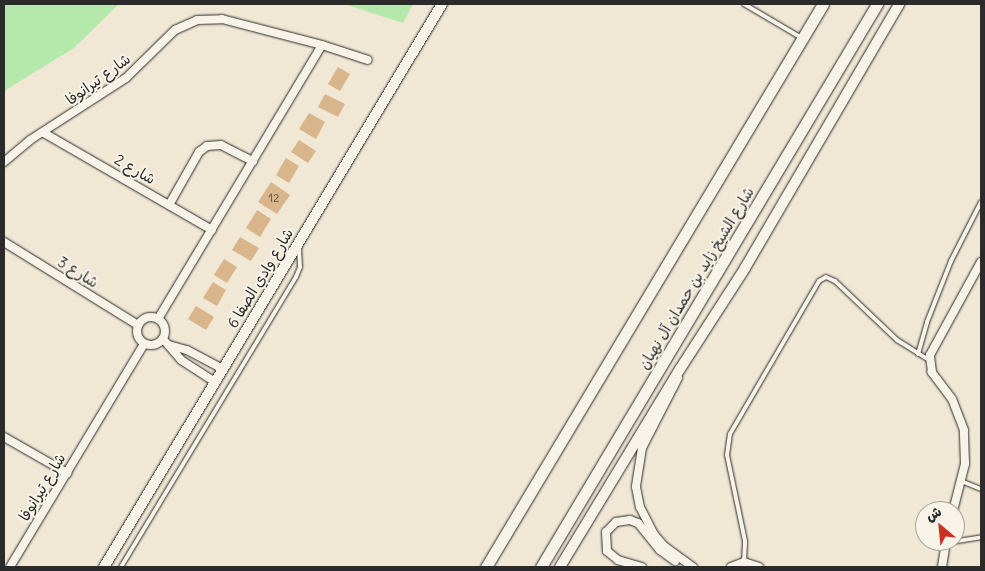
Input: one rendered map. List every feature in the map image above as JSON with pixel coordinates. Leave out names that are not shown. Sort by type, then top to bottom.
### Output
[{"type":"main road","name":"شارع الشيخ زايد بن حمدان آل نهيان","points":[[486,567],[823,4]]},
{"type":"main road","name":"شارع الشيخ زايد بن حمدان آل نهيان","points":[[541,567],[877,4]]},
{"type":"street","name":"شارع وادي الصفا 6","points":[[104,567],[442,4]]},
{"type":"street","points":[[560,567],[680,368],[750,260],[899,4]]},
{"type":"street","points":[[873,48],[906,4]]},
{"type":"street","name":"شارع تيرانوفا","points":[[4,162],[30,140],[126,78],[166,37],[186,24],[222,19],[322,45],[368,60]]},
{"type":"street","points":[[158,319],[322,45]]},
{"type":"street","name":"شارع 2","points":[[44,132],[212,230]]},
{"type":"street","points":[[169,205],[199,152],[207,146],[221,146],[253,161]]},
{"type":"street","name":"شارع 3","points":[[4,242],[138,325]]},
{"type":"street","points":[[956,501],[966,452],[962,425],[952,399],[932,372],[929,360],[934,344],[981,262]]},
{"type":"street","points":[[215,382],[181,360],[169,343],[164,326],[158,319],[147,318],[138,325],[137,336],[144,344],[169,343],[206,360],[222,370]]},
{"type":"street","name":"شارع تيرانوفا","points":[[10,567],[144,344]]},
{"type":"street","points":[[198,372],[206,360]]},
{"type":"street","points":[[680,368],[672,394],[642,448],[636,487],[640,507],[652,533],[664,546],[692,567]]},
{"type":"street","points":[[4,437],[67,474]]},
{"type":"street","points":[[642,567],[618,560],[607,551],[606,532],[616,522],[630,520],[638,524],[665,555],[688,567]]},
{"type":"street","points":[[942,567],[945,551]]},
{"type":"street","points":[[731,567],[744,562],[759,567]]},
{"type":"lane","points":[[744,4],[802,38]]},
{"type":"lane","points":[[918,354],[927,322],[951,261],[981,202]]},
{"type":"lane","points":[[121,567],[296,277],[300,261],[298,242]]},
{"type":"lane","points":[[744,562],[744,534],[727,455],[730,434],[820,280],[826,277],[835,281],[887,332],[929,360]]},
{"type":"lane","points":[[961,481],[981,489]]},
{"type":"lane","points":[[965,539],[981,537]]},
{"type":"green space","points":[[4,4],[119,4],[74,48],[4,91]]},
{"type":"green space","points":[[344,4],[413,4],[403,23]]},
{"type":"building","points":[[338,67],[350,74],[340,91],[328,84]]},
{"type":"building","points":[[325,94],[345,104],[338,117],[318,107]]},
{"type":"building","points":[[309,113],[325,122],[316,139],[299,129]]},
{"type":"building","points":[[299,140],[316,151],[308,163],[291,152]]},
{"type":"building","points":[[286,158],[299,166],[289,183],[276,175]]},
{"type":"building","points":[[271,182],[290,195],[277,214],[258,202]]},
{"type":"building","points":[[257,210],[271,219],[260,237],[246,228]]},
{"type":"building","points":[[240,237],[259,248],[251,261],[232,250]]},
{"type":"building","points":[[224,259],[237,267],[227,283],[214,275]]},
{"type":"building","points":[[213,282],[226,290],[217,306],[203,298]]},
{"type":"building","points":[[196,306],[214,317],[206,330],[188,319]]}]
